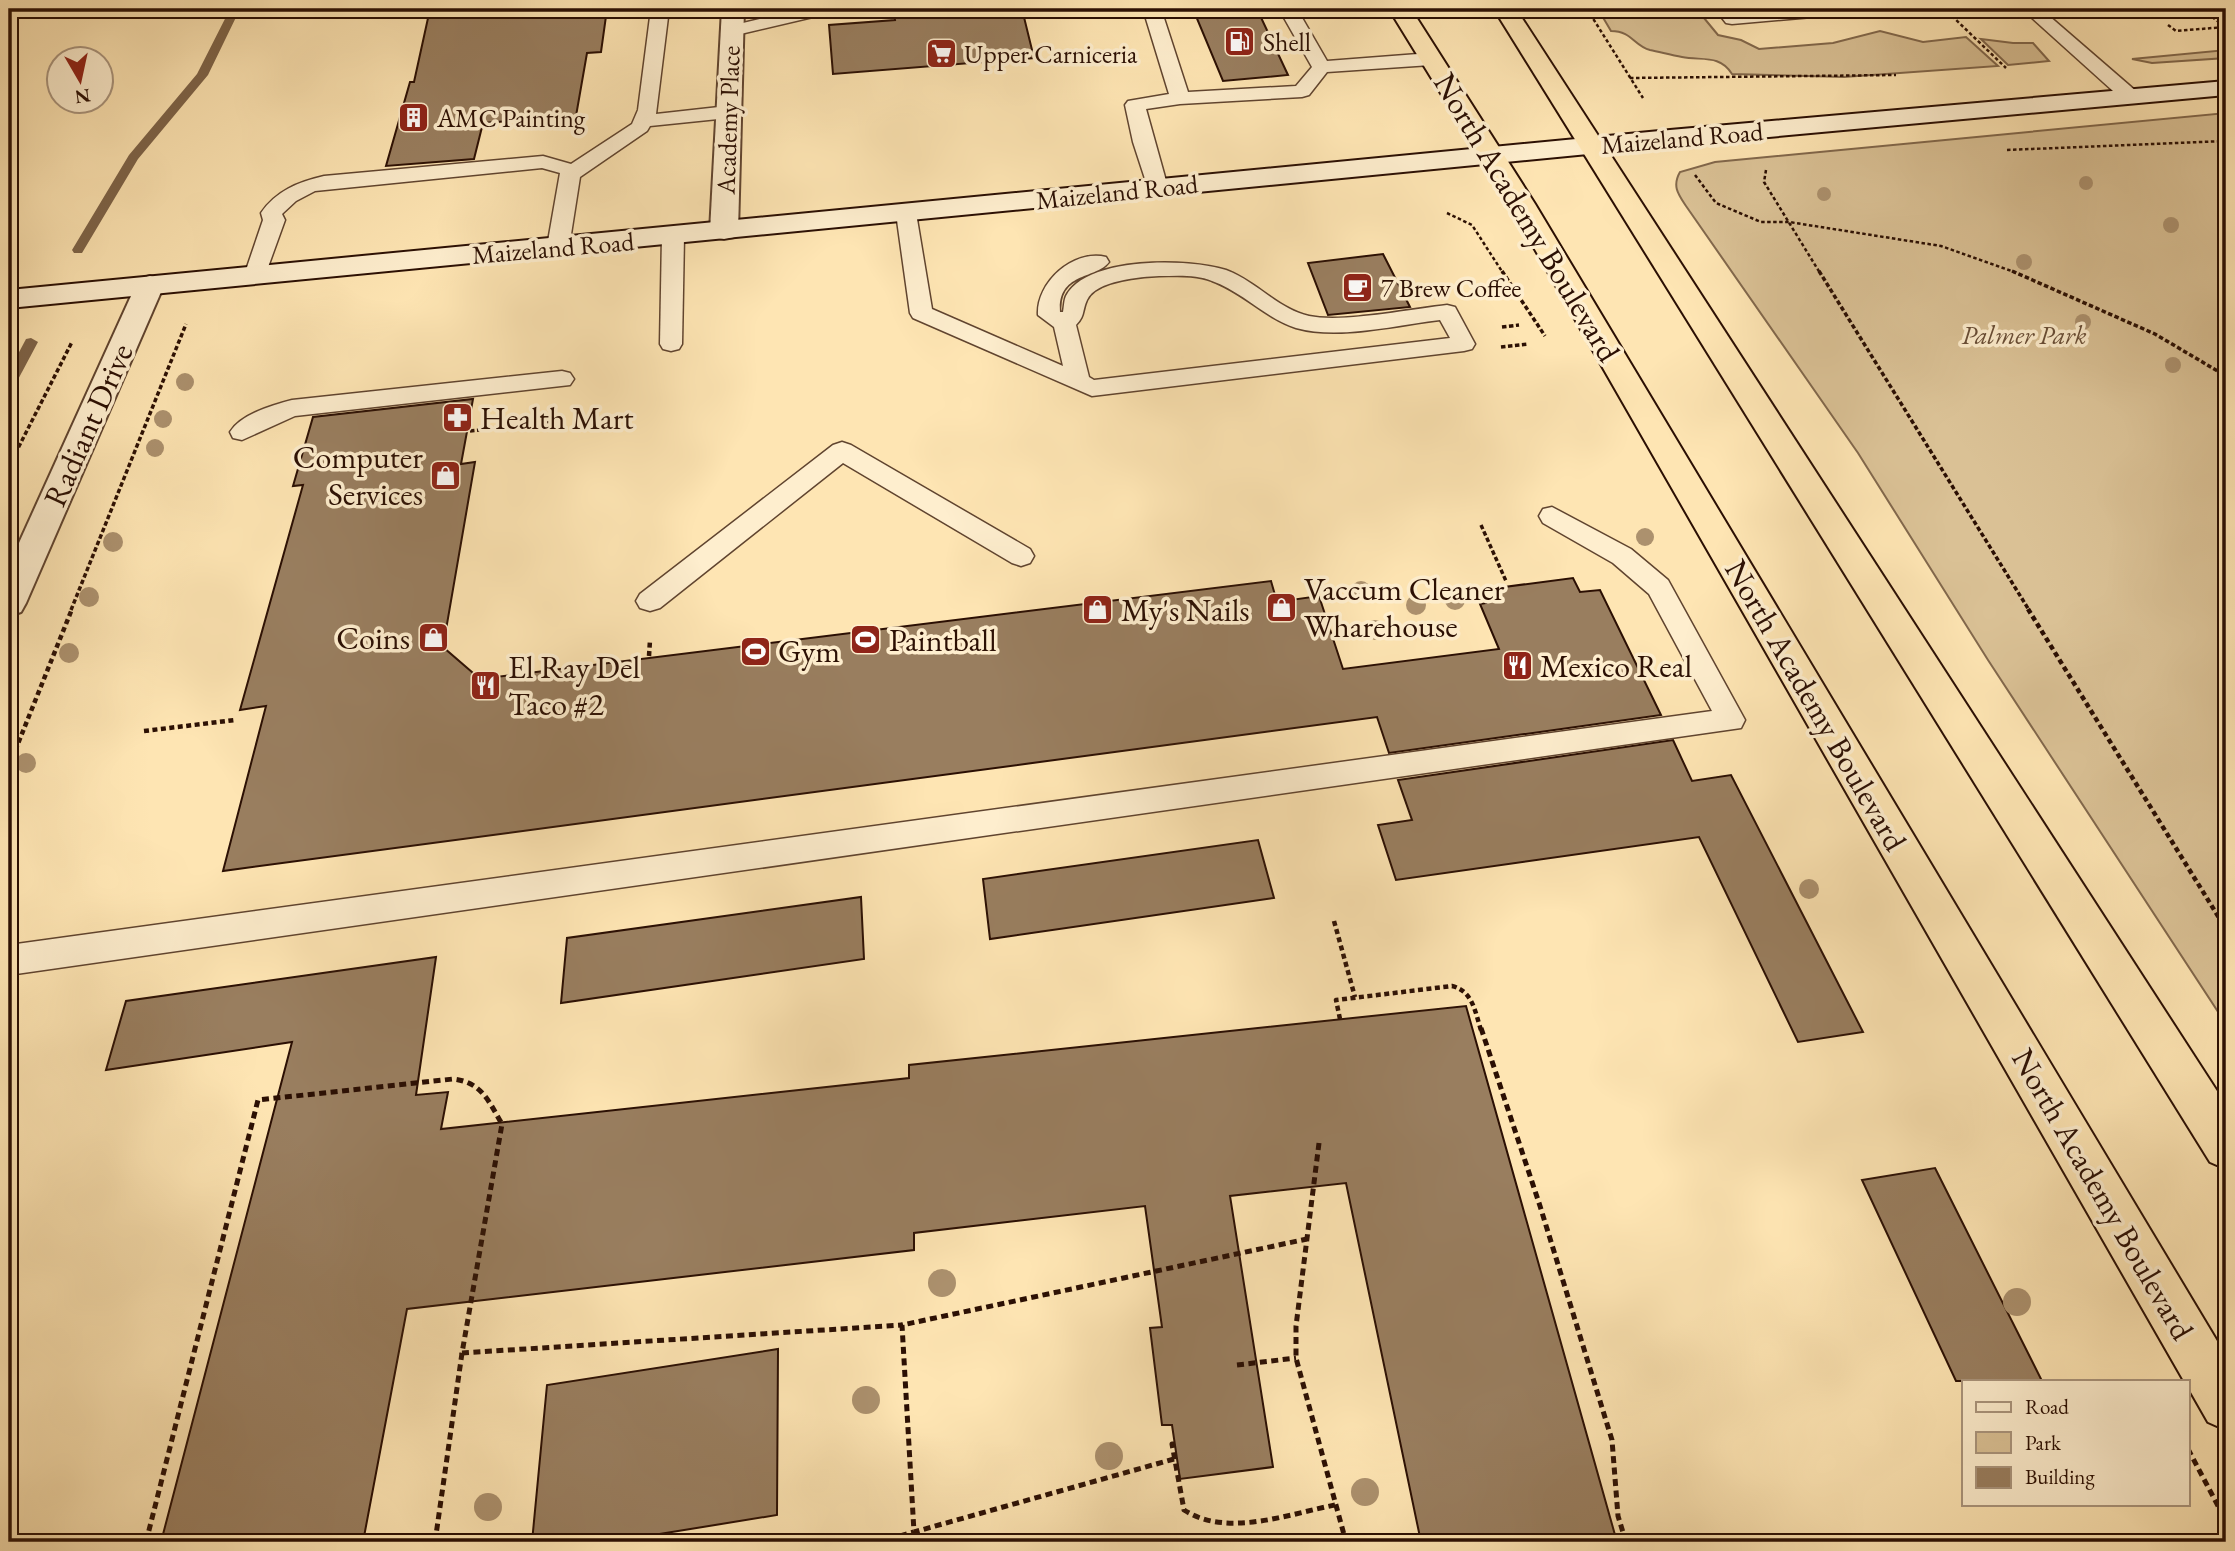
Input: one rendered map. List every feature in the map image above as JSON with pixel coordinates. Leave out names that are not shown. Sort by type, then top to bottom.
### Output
[{"type":"highway","name":"North Academy Boulevard","points":[[1400,9],[1493,156],[2226,1404]]},
{"type":"highway","points":[[1505,9],[2226,1146]]},
{"type":"main road","name":"Academy Place","points":[[724,231],[732,20]]},
{"type":"main road","name":"Maizeland Road","points":[[9,299],[1591,146],[2226,88]]},
{"type":"main road","name":"Radiant Drive","points":[[9,603],[150,285]]},
{"type":"lane","points":[[558,247],[570,174],[640,127],[648,110],[660,9]]},
{"type":"lane","points":[[732,20],[824,9]]},
{"type":"lane","points":[[1152,9],[1180,98]]},
{"type":"lane","points":[[1288,9],[1321,67]]},
{"type":"lane","points":[[1724,9],[1732,19],[1847,9]]},
{"type":"lane","points":[[2031,9],[2130,96]]},
{"type":"lane","points":[[1158,188],[1143,142],[1135,105],[1180,98],[1302,91],[1321,67],[1431,58]]},
{"type":"lane","points":[[642,121],[728,112]]},
{"type":"lane","points":[[255,276],[274,220],[271,213],[283,198],[302,188],[324,182],[543,162],[574,171]]},
{"type":"lane","points":[[906,213],[921,313],[1092,388],[1464,344],[1438,300],[1429,297],[1406,299]]},
{"type":"lane","points":[[671,344],[674,236]]},
{"type":"lane","points":[[1064,323],[1049,316],[1048,302],[1056,287],[1070,274],[1093,263],[1178,253],[1229,261],[1250,272],[1285,298],[1298,304],[1325,308]]},
{"type":"lane","points":[[1064,323],[1074,314],[1072,306],[1075,298],[1091,282],[1117,275],[1182,268],[1209,271],[1221,276],[1277,314],[1309,324],[1331,325],[1447,312]]},
{"type":"lane","points":[[1064,323],[1078,382]]},
{"type":"lane","points":[[242,432],[272,415],[292,408],[562,379]]},
{"type":"lane","points":[[650,601],[842,451],[1021,556]]},
{"type":"lane","points":[[9,960],[1731,720],[1659,587],[1645,571],[1552,516]]},
{"type":"path","points":[[1587,9],[1643,98]]},
{"type":"path","points":[[2168,25],[2176,31],[2225,27],[2202,9]]},
{"type":"path","points":[[1952,16],[2006,68]]},
{"type":"path","points":[[1992,69],[2018,67]]},
{"type":"path","points":[[1630,78],[1685,74],[1846,79],[1899,75]]},
{"type":"path","points":[[2000,150],[2104,148],[2226,141]]},
{"type":"path","points":[[1771,165],[1764,172],[1764,182],[2226,929]]},
{"type":"path","points":[[1692,171],[1716,203],[1737,214],[1761,222],[1789,222],[1863,232],[1953,250],[2026,276],[2155,334],[2226,376]]},
{"type":"path","points":[[9,766],[188,324]]},
{"type":"path","points":[[470,431],[557,422]]},
{"type":"path","points":[[1481,525],[1506,581]]},
{"type":"path","points":[[144,731],[234,720]]},
{"type":"path","points":[[1334,921],[1355,997]]},
{"type":"path","points":[[1340,1019],[1336,1000],[1355,997],[1458,986],[1466,991],[1471,999],[1540,1206],[1612,1440],[1618,1516],[1626,1542]]},
{"type":"path","points":[[146,1542],[258,1101],[468,1079],[478,1084],[502,1124],[457,1376],[435,1542]]},
{"type":"path","points":[[1319,1143],[1296,1326],[1296,1358],[1346,1542]]},
{"type":"path","points":[[462,1353],[902,1325],[1307,1239]]},
{"type":"path","points":[[902,1325],[914,1532]]},
{"type":"path","points":[[1237,1365],[1296,1358]]},
{"type":"path","points":[[1175,1444],[1172,1444],[1174,1459],[1184,1510],[1197,1518],[1214,1523],[1244,1521],[1335,1505]]},
{"type":"path","points":[[2190,1453],[2226,1521]]},
{"type":"path","points":[[878,1542],[1174,1459]]},
{"type":"green space","points":[[1598,9],[1662,9],[1704,18],[1718,35],[1741,40],[1759,49],[1833,43],[1880,31],[1923,42],[1966,37],[1998,66],[1844,77],[1732,74],[1722,63],[1716,61],[1682,57],[1645,48],[1624,33],[1611,31]]},
{"type":"green space","points":[[1981,39],[2033,43],[2049,61],[2008,65]]},
{"type":"green space","points":[[2226,50],[2226,58],[2152,63],[2132,59]]},
{"type":"green space","name":"Palmer Park","points":[[2226,113],[2226,1024],[1988,660],[1858,453],[1686,206],[1676,186],[1680,172],[1715,162]]},
{"type":"building","points":[[430,9],[607,9],[601,52],[587,53],[576,116],[483,123],[474,159],[386,166],[410,82],[414,82]]},
{"type":"building","points":[[893,9],[1022,9],[1034,58],[833,74],[829,25],[895,20]]},
{"type":"building","name":"Shell","points":[[1193,9],[1257,9],[1288,75],[1223,81]]},
{"type":"building","name":"7 Brew Coffee","points":[[1383,254],[1410,307],[1328,315],[1308,263]]},
{"type":"building","points":[[473,399],[461,464],[475,462],[443,647],[480,679],[1271,581],[1277,602],[1319,596],[1343,669],[1499,649],[1480,604],[1486,603],[1481,590],[1573,578],[1580,592],[1600,590],[1661,715],[1389,753],[1377,717],[223,871],[266,706],[240,710],[303,485],[293,486],[313,417]]},
{"type":"building","points":[[1673,740],[1692,781],[1731,775],[1863,1032],[1798,1042],[1699,837],[1396,880],[1378,825],[1412,820],[1398,780]]},
{"type":"building","points":[[1258,840],[1274,898],[990,939],[983,879]]},
{"type":"building","points":[[861,897],[864,959],[561,1003],[567,938]]},
{"type":"building","points":[[436,957],[416,1095],[448,1092],[441,1129],[909,1078],[909,1065],[1466,1006],[1617,1542],[1421,1542],[1346,1183],[1230,1196],[1273,1467],[1180,1479],[1172,1425],[1162,1425],[1150,1328],[1162,1327],[1145,1206],[914,1233],[914,1250],[407,1309],[363,1542],[161,1542],[292,1042],[106,1070],[126,1001]]},
{"type":"building","points":[[1935,1168],[2041,1380],[1956,1381],[1862,1180]]},
{"type":"building","points":[[778,1349],[777,1515],[610,1542],[532,1542],[547,1385]]},
{"type":"waterway","points":[[78,250],[133,158],[202,75],[235,9]]},
{"type":"waterway","points":[[9,384],[31,342]]},
{"type":"place","name":"Shell","points":[[1240,42]]},
{"type":"place","name":"Upper Carniceria","points":[[941,54]]},
{"type":"place","name":"AMC Painting","points":[[414,118]]},
{"type":"place","name":"7 Brew Coffee","points":[[1358,288]]},
{"type":"place","name":"Health Mart","points":[[457,418]]},
{"type":"place","name":"Computer Services","points":[[446,475]]},
{"type":"place","name":"Vaccum Cleaner Wharehouse","points":[[1281,607]]},
{"type":"place","name":"My's Nails","points":[[1098,610]]},
{"type":"place","name":"Coins","points":[[433,638]]},
{"type":"place","name":"Paintball","points":[[866,640]]},
{"type":"place","name":"Gym","points":[[755,651]]},
{"type":"place","name":"Mexico Real","points":[[1517,666]]},
{"type":"place","name":"El Ray Del Taco #2","points":[[485,685]]}]
